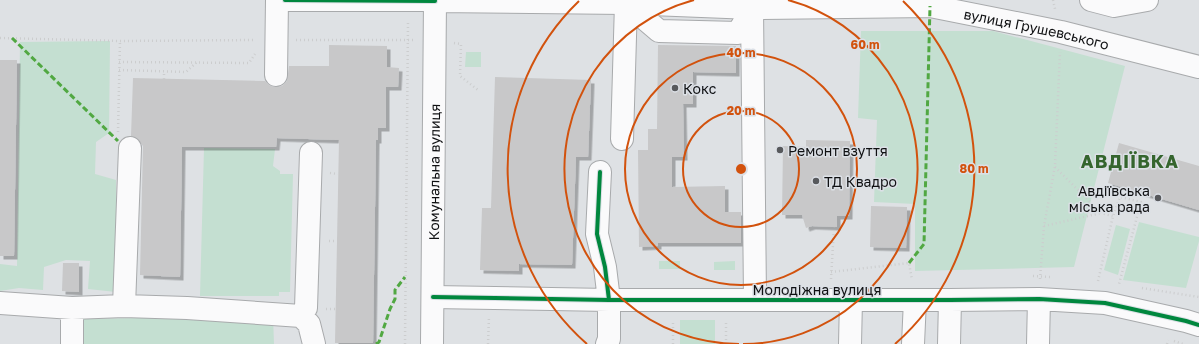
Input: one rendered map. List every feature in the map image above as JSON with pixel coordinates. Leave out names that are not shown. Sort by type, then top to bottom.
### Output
[{"type":"main road","points":[[276,75],[277,0]]},
{"type":"main road","name":"вулиця Грушевського","points":[[285,0],[435,0],[626,3],[752,8],[933,3],[1061,32],[1199,67]]},
{"type":"main road","name":"Комунальна вулиця","points":[[432,344],[435,0]]},
{"type":"main road","points":[[1090,0],[1114,6],[1147,0]]},
{"type":"main road","points":[[622,139],[626,3]]},
{"type":"main road","points":[[752,8],[755,299]]},
{"type":"main road","points":[[124,306],[130,148]]},
{"type":"main road","points":[[301,316],[306,308],[311,153]]},
{"type":"main road","points":[[600,172],[597,234],[605,267],[609,300],[609,339],[607,344]]},
{"type":"main road","name":"Молодіжна вулиця","points":[[433,297],[609,300],[1039,299],[1105,303],[1199,325]]},
{"type":"main road","points":[[1038,344],[1039,299]]},
{"type":"main road","points":[[841,300],[850,344]]},
{"type":"main road","points":[[913,344],[915,300]]},
{"type":"main road","points":[[949,344],[950,300]]},
{"type":"main road","points":[[0,303],[72,308],[124,306],[187,308],[301,316],[309,324],[314,344]]},
{"type":"main road","points":[[72,308],[72,344]]},
{"type":"path","points":[[1039,299],[1044,226],[1055,166],[1061,32],[1053,0]]},
{"type":"path","points":[[405,344],[408,1]]},
{"type":"path","points":[[120,41],[118,141],[130,148]]},
{"type":"path","points":[[120,62],[249,63],[256,51]]},
{"type":"path","points":[[119,70],[186,72],[197,62]]},
{"type":"path","points":[[164,72],[164,79]]},
{"type":"path","points":[[1055,166],[1102,213]]},
{"type":"path","points":[[1098,281],[1113,216],[1120,197],[1141,202],[1119,284]]},
{"type":"path","points":[[1044,226],[1102,213],[1113,216]]},
{"type":"path","points":[[834,227],[831,272],[841,300]]},
{"type":"path","points":[[831,272],[909,263],[915,300]]},
{"type":"path","points":[[673,317],[673,344]]},
{"type":"path","points":[[726,318],[726,344]]},
{"type":"path","points":[[1167,344],[1168,340]]},
{"type":"green space","points":[[861,31],[993,31],[1125,66],[1074,267],[915,271],[915,204],[874,202],[877,120],[858,118]]},
{"type":"green space","points":[[110,41],[109,133],[96,142],[95,174],[116,180],[116,292],[88,289],[90,261],[66,260],[44,267],[43,290],[19,288],[0,291],[0,264],[17,266],[20,42]]},
{"type":"green space","points":[[466,52],[481,52],[481,67],[465,67]]},
{"type":"green space","points":[[204,148],[275,149],[273,166],[280,171],[280,174],[293,174],[290,292],[279,292],[279,296],[200,296]]},
{"type":"green space","points":[[1139,222],[1199,237],[1186,288],[1123,280]]},
{"type":"green space","points":[[1116,225],[1130,229],[1118,275],[1104,270]]},
{"type":"green space","points":[[659,261],[680,261],[680,269],[659,269]]},
{"type":"green space","points":[[735,261],[735,270],[714,270],[714,262]]},
{"type":"green space","points":[[273,316],[274,344],[79,344],[78,319]]},
{"type":"green space","points":[[680,320],[715,320],[715,344],[680,344]]},
{"type":"building","points":[[329,45],[387,46],[387,67],[399,68],[398,87],[386,87],[386,128],[378,128],[378,140],[376,140],[373,343],[335,343],[339,140],[277,138],[276,147],[182,147],[180,277],[140,275],[143,146],[137,138],[131,136],[133,78],[265,81],[270,86],[282,86],[287,81],[289,66],[329,66]]},
{"type":"building","points":[[658,45],[736,46],[736,73],[693,72],[693,104],[683,104],[684,157],[672,157],[672,187],[725,186],[725,212],[741,212],[741,243],[658,243],[658,246],[639,247],[638,150],[648,150],[648,129],[657,129]]},
{"type":"building","points":[[0,60],[17,60],[14,256],[0,256]]},
{"type":"building","points":[[495,77],[591,80],[588,157],[576,157],[572,265],[519,264],[519,271],[480,270],[482,208],[491,208]]},
{"type":"building","name":"ТД Квадро","points":[[806,140],[850,141],[849,216],[837,216],[837,227],[812,226],[806,228],[802,215],[782,215],[783,146],[806,147]]},
{"type":"building","points":[[1119,143],[1199,166],[1199,210],[1108,183]]},
{"type":"building","points":[[871,206],[907,207],[906,248],[870,247]]},
{"type":"building","points":[[63,263],[79,263],[79,292],[62,291]]},
{"type":"marked path","points":[[909,263],[924,244],[930,6]]},
{"type":"marked path","points":[[12,38],[118,141]]},
{"type":"marked path","points":[[376,344],[379,342],[395,299],[395,290],[405,277]]},
{"type":"cycle path","points":[[285,0],[435,1]]},
{"type":"cycle path","points":[[600,172],[597,234],[605,267],[609,300]]},
{"type":"cycle path","points":[[433,297],[609,300],[1039,299],[1105,303],[1199,325]]},
{"type":"place","name":"Кокс","points":[[675,88]]},
{"type":"place","name":"Ремонт взуття","points":[[780,150]]},
{"type":"place","name":"ТД Квадро","points":[[816,181]]},
{"type":"place","name":"Авдіївська міська рада","points":[[1158,198]]},
{"type":"district","name":"АВДІЇВКА","points":[[1130,161]]}]
